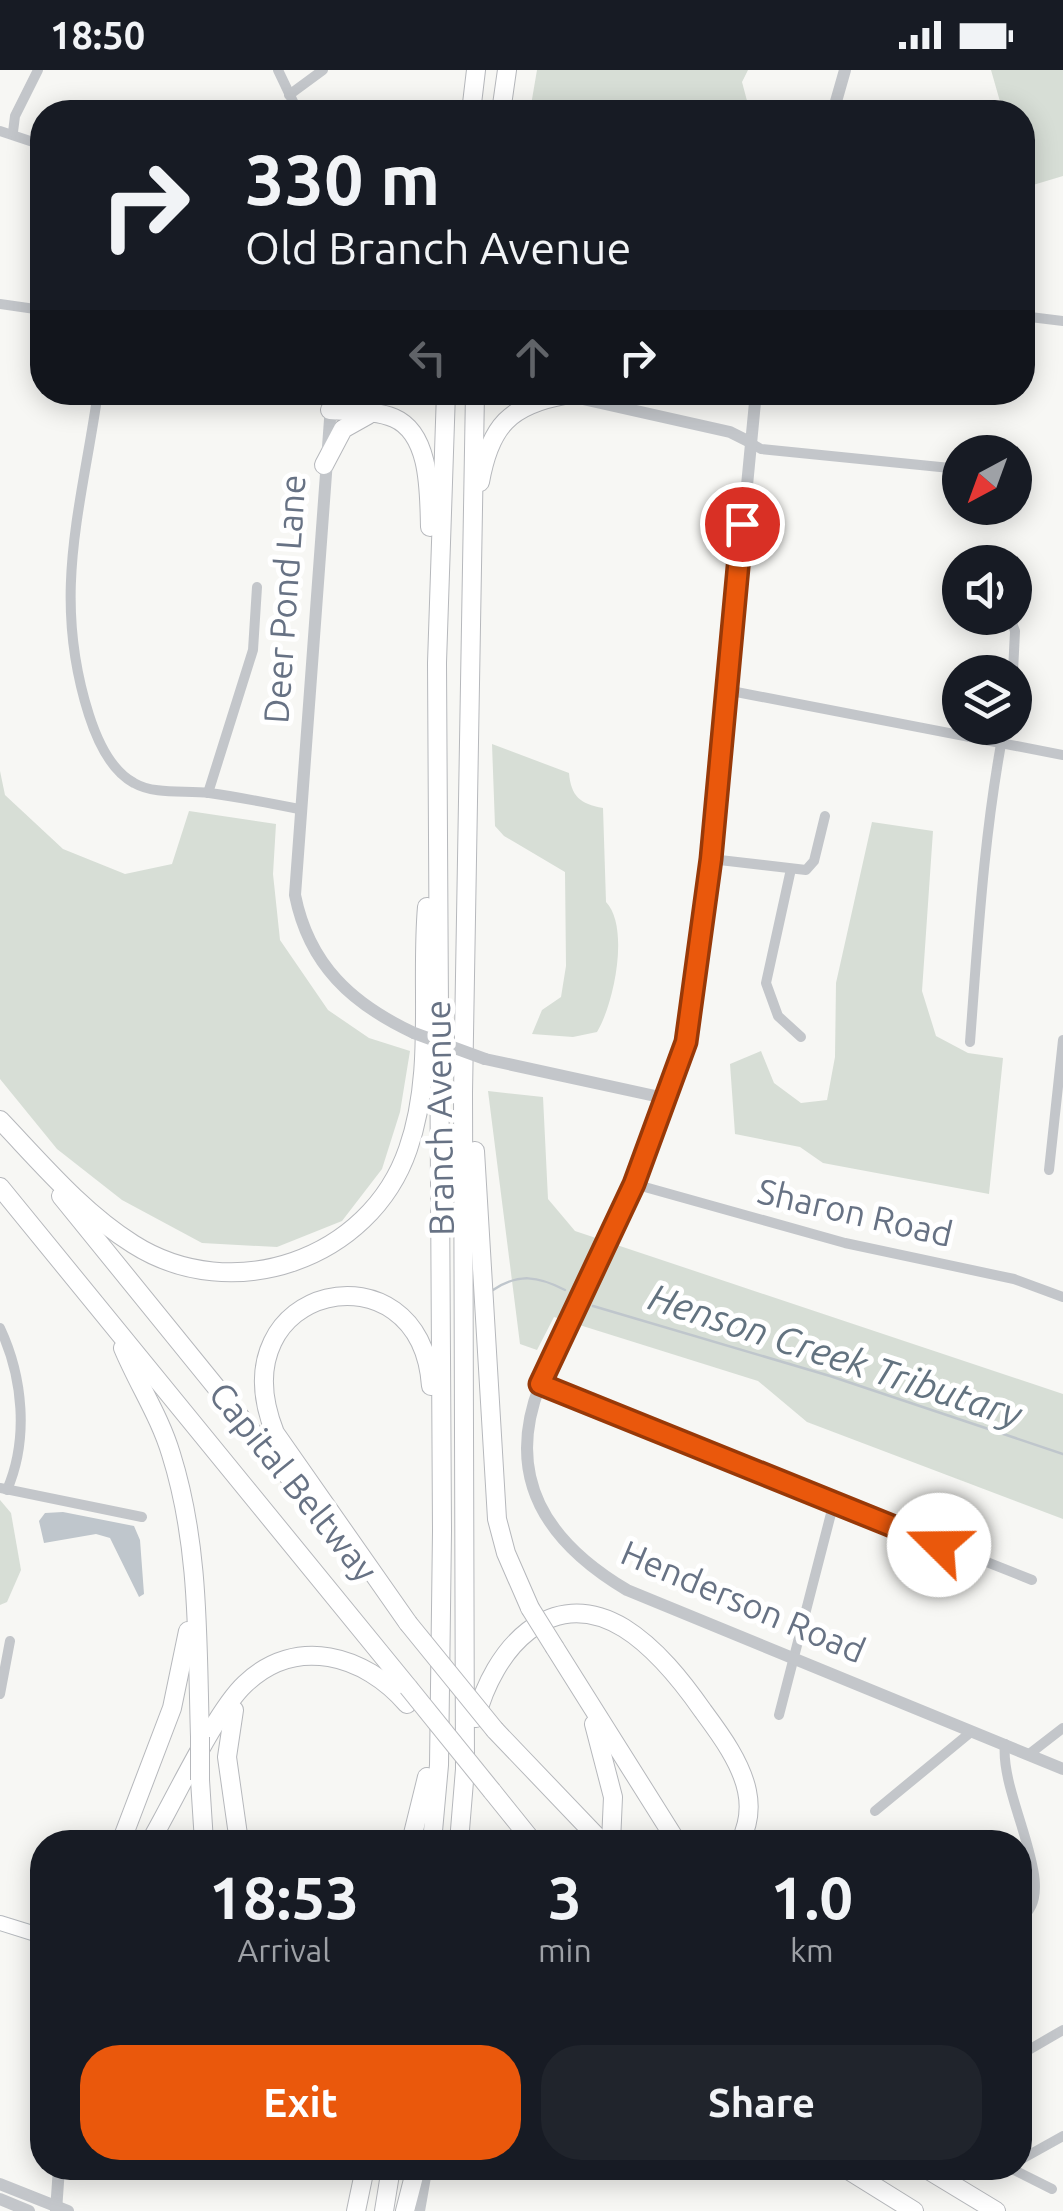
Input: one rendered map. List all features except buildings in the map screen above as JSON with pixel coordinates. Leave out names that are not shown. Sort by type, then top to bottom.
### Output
[{"type":"highway","points":[[473,100],[476,70]]},
{"type":"highway","points":[[348,405],[393,418],[407,428],[420,449],[428,480],[436,663]]},
{"type":"highway","name":"Branch Avenue","points":[[433,1830],[439,1766],[442,1531],[436,663],[446,405]]},
{"type":"highway","name":"Branch Avenue","points":[[462,1830],[465,1769],[462,1560],[466,952],[475,405]]},
{"type":"highway","points":[[471,593],[476,580],[479,488],[484,460],[498,431],[524,405]]},
{"type":"highway","points":[[324,465],[344,429],[372,414]]},
{"type":"highway","points":[[0,1120],[98,1218],[134,1245],[171,1262],[210,1271],[268,1269],[309,1257],[346,1236],[392,1184],[415,1125],[423,1064],[425,935],[436,807]]},
{"type":"highway","points":[[466,952],[494,1496],[506,1553],[530,1608],[669,1830]]},
{"type":"highway","name":"Capital Beltway","points":[[0,1120],[577,1830]]},
{"type":"highway","name":"Capital Beltway","points":[[0,1186],[407,1696],[521,1830]]},
{"type":"highway","points":[[408,1623],[296,1468],[269,1418],[262,1380],[267,1349],[282,1323],[305,1306],[335,1295],[366,1297],[390,1307],[414,1330],[430,1367],[442,1531]]},
{"type":"highway","points":[[115,1329],[170,1448],[185,1501],[196,1586],[203,1830]]},
{"type":"highway","points":[[449,1830],[462,1560]]},
{"type":"highway","points":[[126,1830],[172,1708],[196,1586]]},
{"type":"highway","points":[[462,1830],[476,1718],[491,1672],[509,1646],[533,1627],[580,1616],[612,1622],[638,1638],[677,1677],[716,1730],[748,1792],[749,1815],[744,1830]]},
{"type":"highway","points":[[414,1830],[425,1795],[440,1627]]},
{"type":"highway","points":[[555,1648],[603,1748],[613,1830]]},
{"type":"highway","points":[[157,1830],[236,1694],[260,1672],[290,1657],[334,1656],[407,1696]]},
{"type":"highway","points":[[237,1830],[227,1758],[228,1732],[235,1707],[260,1672]]},
{"type":"highway","points":[[495,1730],[591,1830]]},
{"type":"highway","points":[[356,2211],[363,2180]]},
{"type":"highway","points":[[384,2211],[389,2180]]},
{"type":"highway","points":[[404,2211],[415,2180]]},
{"type":"highway","points":[[865,2180],[915,2211]]},
{"type":"highway","points":[[870,2180],[915,2211]]},
{"type":"highway","points":[[945,2180],[996,2211]]},
{"type":"highway","points":[[962,2180],[1008,2211]]},
{"type":"main road","points":[[0,1923],[30,1932]]},
{"type":"main road","points":[[16,1928],[30,1939]]},
{"type":"street","points":[[13,132],[15,116],[38,70]]},
{"type":"street","points":[[278,70],[292,100]]},
{"type":"street","points":[[290,95],[323,70]]},
{"type":"street","points":[[836,100],[845,70]]},
{"type":"street","points":[[0,130],[30,140]]},
{"type":"street","points":[[0,304],[30,308]]},
{"type":"street","points":[[1035,318],[1063,321]]},
{"type":"street","points":[[96,405],[74,523],[68,611],[81,691],[101,746],[124,778],[146,788],[208,793],[299,809]]},
{"type":"street","name":"Deer Pond Lane","points":[[331,405],[295,895],[310,944],[349,995],[414,1034],[485,1059],[668,1098]]},
{"type":"street","points":[[611,405],[730,432],[761,450],[942,467]]},
{"type":"street","name":"Henderson Road","points":[[754,405],[711,859],[686,1042],[634,1184],[528,1413],[524,1454],[544,1509],[576,1556],[611,1580],[664,1608],[796,1658],[1063,1769]]},
{"type":"street","points":[[208,793],[252,650],[257,587]]},
{"type":"street","points":[[726,690],[942,732]]},
{"type":"street","points":[[970,1042],[984,858],[1001,745]]},
{"type":"street","points":[[1007,745],[1063,755]]},
{"type":"street","points":[[711,859],[811,867],[825,816]]},
{"type":"street","points":[[791,868],[766,983],[778,1016],[801,1037]]},
{"type":"street","points":[[1049,1170],[1063,1040]]},
{"type":"street","name":"Sharon Road","points":[[634,1184],[845,1244],[1014,1279],[1063,1296]]},
{"type":"street","points":[[0,1328],[21,1410],[16,1466],[4,1489],[142,1517]]},
{"type":"street","points":[[540,1384],[1032,1580]]},
{"type":"street","points":[[779,1715],[834,1502]]},
{"type":"street","points":[[0,1694],[10,1642]]},
{"type":"street","points":[[1028,1755],[1063,1728]]},
{"type":"street","points":[[876,1812],[970,1732]]},
{"type":"street","points":[[1005,1744],[1006,1766],[1046,1858]]},
{"type":"street","points":[[1032,1913],[1045,1908]]},
{"type":"street","points":[[1032,2048],[1063,2030]]},
{"type":"street","points":[[1032,2153],[1063,2136]]},
{"type":"street","points":[[1032,2179],[1052,2189]]},
{"type":"street","points":[[0,2184],[60,2210],[59,2180]]},
{"type":"street","points":[[418,2180],[420,2211]]},
{"type":"street","points":[[0,2198],[29,2211]]},
{"type":"shaded area","points":[[537,70],[748,70],[742,82],[747,100],[532,100]]},
{"type":"shaded area","points":[[991,70],[1063,70],[1063,176],[1035,184],[1035,100],[1000,100]]},
{"type":"shaded area","points":[[492,744],[569,773],[578,798],[603,808],[606,902],[617,929],[618,947],[614,985],[597,1032],[573,1037],[532,1034],[542,1010],[561,997],[566,966],[565,872],[504,836],[495,826]]},
{"type":"shaded area","points":[[0,771],[5,795],[63,849],[125,874],[172,864],[189,811],[276,824],[273,874],[280,940],[328,1010],[369,1038],[410,1051],[400,1112],[382,1169],[342,1221],[277,1247],[202,1243],[122,1200],[57,1149],[0,1079]]},
{"type":"shaded area","points":[[872,822],[933,831],[922,991],[936,1036],[968,1053],[1003,1058],[989,1194],[823,1163],[800,1147],[735,1134],[730,1064],[761,1051],[774,1083],[801,1103],[827,1100],[835,1057],[836,983]]},
{"type":"shaded area","points":[[488,1091],[543,1097],[548,1199],[575,1231],[1063,1394],[1063,1519],[807,1422],[758,1381],[554,1317],[537,1350],[520,1344]]},
{"type":"shaded area","points":[[0,1500],[11,1513],[21,1570],[7,1602],[0,1605]]},
{"type":"shaded area","points":[[63,1512],[134,1526],[140,1540],[144,1594],[139,1597],[110,1538],[96,1534],[44,1543],[39,1521],[45,1513]]},
{"type":"waterway","name":"Henson Creek Tributary","points":[[493,1290],[528,1278],[565,1290]]},
{"type":"waterway","name":"Henson Creek Tributary","points":[[593,1306],[830,1376],[1063,1454]]},
{"type":"route","points":[[742,524],[711,859],[686,1042],[679,1070],[634,1184],[540,1384],[939,1545]]}]
